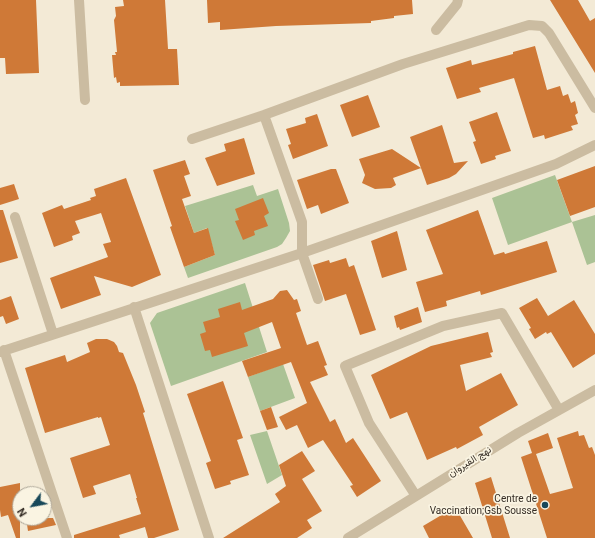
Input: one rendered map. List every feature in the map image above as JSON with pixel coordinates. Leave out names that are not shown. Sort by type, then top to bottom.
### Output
[{"type":"street","points":[[79,0],[85,100]]},
{"type":"street","points":[[436,30],[457,4],[458,0]]},
{"type":"street","points":[[192,139],[264,116],[403,64],[529,25],[542,26],[549,33],[595,108]]},
{"type":"street","points":[[264,116],[302,222],[302,253],[318,299]]},
{"type":"street","points":[[67,538],[2,351],[302,253],[556,164],[595,145]]},
{"type":"street","points":[[15,217],[53,334]]},
{"type":"street","points":[[134,308],[209,538]]},
{"type":"street","points":[[416,496],[369,423],[345,366],[443,326],[502,313],[559,410]]},
{"type":"street","name":"نهج القيروان","points":[[348,538],[518,433],[594,392]]},
{"type":"green space","points":[[555,175],[572,222],[508,245],[492,198]]},
{"type":"green space","points":[[253,185],[257,196],[278,189],[289,223],[290,231],[282,244],[188,278],[184,267],[215,255],[207,228],[194,233],[185,206]]},
{"type":"green space","points":[[595,215],[595,262],[587,265],[572,222]]},
{"type":"green space","points":[[245,283],[267,352],[171,386],[150,323],[157,313]]},
{"type":"green space","points":[[283,364],[295,398],[260,411],[248,377]]},
{"type":"green space","points":[[267,431],[282,475],[267,484],[250,435]]},
{"type":"building","points":[[0,0],[36,0],[39,73],[6,74],[5,58],[0,58]]},
{"type":"building","points":[[123,0],[165,0],[168,49],[177,49],[179,85],[120,86],[120,82],[117,83],[116,77],[114,78],[112,55],[116,55],[115,52],[117,52],[114,20],[116,16],[115,7],[124,6]]},
{"type":"building","points":[[207,0],[412,0],[413,14],[394,16],[394,18],[371,21],[371,23],[276,26],[220,30],[220,22],[208,23]]},
{"type":"building","points":[[550,0],[578,0],[590,21],[595,18],[595,73]]},
{"type":"building","points":[[535,46],[547,90],[560,86],[563,96],[568,94],[571,103],[575,101],[578,113],[575,115],[578,124],[571,126],[573,130],[545,139],[544,135],[533,138],[514,78],[479,88],[481,92],[457,99],[446,68],[471,60],[472,65],[513,54],[513,52]]},
{"type":"building","points":[[368,95],[380,127],[352,137],[340,105]]},
{"type":"building","points":[[497,112],[511,151],[495,156],[496,159],[481,164],[473,142],[476,141],[469,122]]},
{"type":"building","points":[[317,114],[328,146],[293,159],[288,145],[291,144],[286,129],[306,123],[305,118]]},
{"type":"building","points":[[442,125],[454,163],[468,161],[456,174],[449,178],[427,185],[410,137]]},
{"type":"building","points":[[244,138],[255,174],[217,186],[205,158],[226,151],[224,144]]},
{"type":"building","points":[[392,149],[421,168],[393,178],[396,185],[391,188],[375,189],[362,183],[365,175],[359,159]]},
{"type":"building","points":[[185,160],[190,174],[184,176],[191,196],[182,199],[194,233],[208,228],[215,255],[184,267],[153,170]]},
{"type":"building","points":[[595,166],[595,207],[570,216],[557,180]]},
{"type":"building","points":[[331,169],[336,169],[349,203],[321,214],[318,205],[307,209],[297,180]]},
{"type":"building","points":[[126,178],[161,275],[132,287],[94,276],[101,295],[61,309],[50,278],[108,257],[103,244],[111,242],[101,213],[75,221],[80,233],[72,236],[73,240],[54,247],[42,213],[62,205],[64,209],[91,200],[90,198],[96,196],[94,189]]},
{"type":"building","points":[[14,184],[19,199],[0,205],[0,188]]},
{"type":"building","points":[[263,198],[269,213],[264,216],[268,226],[254,231],[255,235],[243,240],[235,221],[239,220],[235,209]]},
{"type":"building","points":[[0,210],[3,210],[18,258],[0,263]]},
{"type":"building","points":[[478,210],[494,255],[504,252],[505,254],[547,241],[557,272],[481,295],[480,291],[446,301],[447,306],[425,312],[416,282],[443,274],[426,230]]},
{"type":"building","points":[[397,231],[407,270],[382,278],[371,241]]},
{"type":"building","points":[[346,258],[349,267],[354,265],[376,330],[360,335],[346,294],[325,301],[313,265],[329,260],[330,263]]},
{"type":"building","points":[[287,290],[294,300],[297,299],[301,311],[296,313],[307,345],[318,341],[327,365],[324,366],[328,375],[310,382],[330,422],[335,419],[346,443],[353,438],[381,481],[357,497],[350,486],[353,485],[323,440],[308,448],[297,425],[286,430],[279,417],[307,403],[291,362],[248,377],[242,361],[281,348],[272,322],[244,333],[248,346],[212,357],[210,350],[205,351],[200,334],[206,332],[203,322],[220,317],[218,309],[240,302],[242,310],[273,299],[280,291]]},
{"type":"building","points":[[11,296],[19,319],[6,324],[3,316],[0,317],[0,300]]},
{"type":"building","points":[[537,298],[548,316],[574,300],[595,334],[595,354],[573,368],[551,332],[547,334],[546,332],[535,339],[529,329],[531,328],[519,308]]},
{"type":"building","points":[[418,307],[422,322],[400,330],[399,327],[397,328],[394,316]]},
{"type":"building","points":[[488,332],[493,352],[490,353],[492,357],[460,365],[466,391],[501,373],[518,405],[479,427],[483,435],[457,449],[456,447],[427,460],[407,412],[390,419],[371,375],[431,346]]},
{"type":"building","points":[[96,339],[107,339],[114,342],[119,352],[123,353],[145,412],[143,413],[179,530],[154,538],[148,538],[145,527],[119,535],[120,538],[74,538],[74,535],[141,514],[137,498],[130,474],[93,486],[96,494],[83,498],[70,458],[110,445],[101,417],[45,433],[25,368],[65,355],[67,362],[90,352],[87,343]]},
{"type":"building","points":[[223,381],[243,438],[237,440],[249,475],[230,481],[231,484],[215,489],[206,463],[211,461],[187,394]]},
{"type":"building","points":[[271,407],[278,427],[267,430],[260,411]]},
{"type":"building","points":[[578,431],[579,436],[584,435],[589,448],[592,447],[595,455],[595,538],[547,538],[521,457],[532,453],[528,441],[548,433],[553,448],[536,454],[550,494],[573,488],[557,438]]},
{"type":"building","points":[[302,451],[315,471],[302,479],[322,511],[307,520],[312,528],[297,538],[223,538],[280,502],[275,494],[286,486],[279,465]]},
{"type":"building","name":"Centre de Vaccination;Gsb Sousse","points":[[491,477],[510,538],[492,538],[475,483]]},
{"type":"building","points":[[20,483],[20,486],[12,486],[12,526],[20,526],[20,538],[16,538],[8,515],[1,517],[0,487]]},
{"type":"building","points":[[455,507],[473,538],[429,538],[423,526]]},
{"type":"building","points":[[52,518],[53,518],[56,525],[52,526]]},
{"type":"building","points":[[27,526],[51,526],[28,531]]},
{"type":"place","name":"Centre de Vaccination;Gsb Sousse","points":[[545,505]]}]
